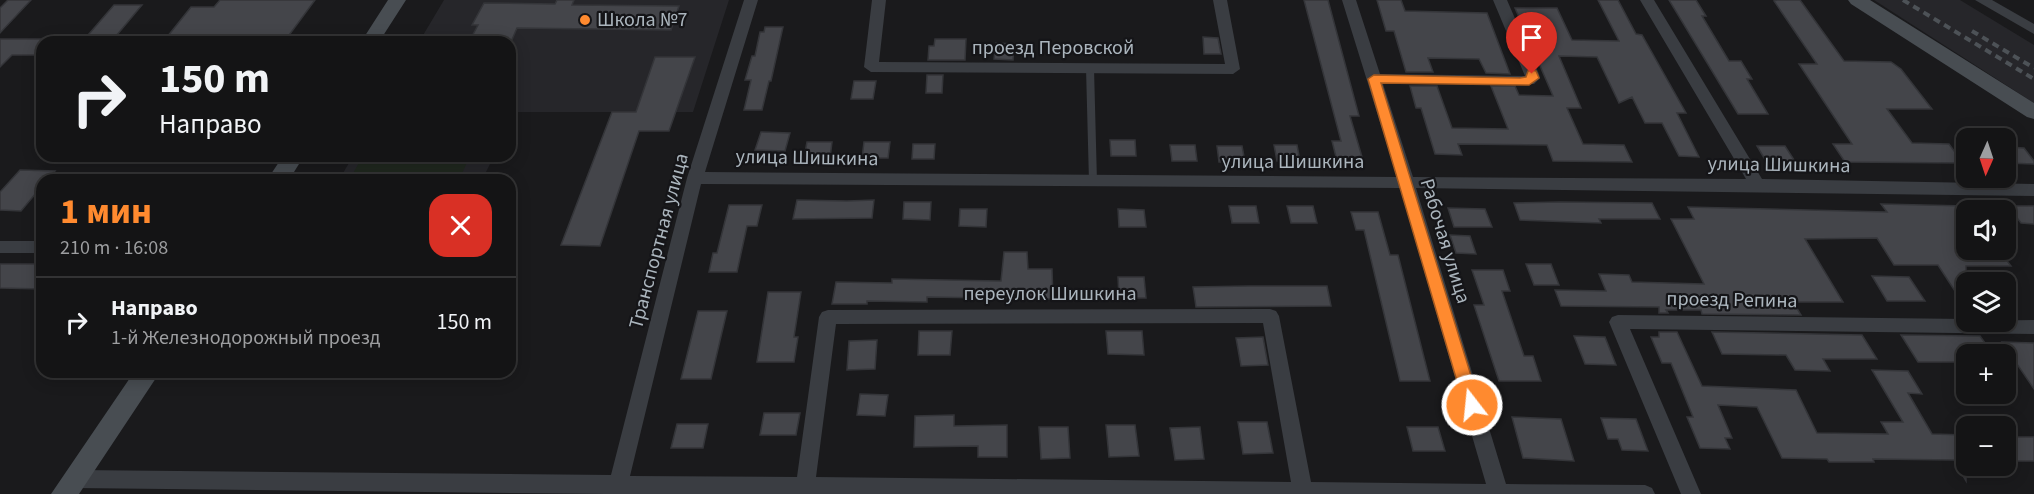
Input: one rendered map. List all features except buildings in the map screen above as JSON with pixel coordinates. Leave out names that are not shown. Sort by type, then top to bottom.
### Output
[{"type":"street","points":[[374,36],[397,0]]},
{"type":"street","name":"Транспортная улица","points":[[617,489],[695,178],[751,0]]},
{"type":"street","name":"проезд Перовской","points":[[879,0],[871,67],[1233,69],[1220,0]]},
{"type":"street","name":"Рабочая улица","points":[[1349,0],[1407,184],[1498,493]]},
{"type":"street","points":[[1374,79],[1529,81],[1533,78],[1532,74],[1500,0]]},
{"type":"street","points":[[1647,0],[1756,185]]},
{"type":"street","points":[[1857,0],[2034,112]]},
{"type":"street","points":[[1982,0],[2034,30]]},
{"type":"street","name":"улица Шишкина","points":[[695,178],[2034,189]]},
{"type":"street","points":[[0,247],[36,247]]},
{"type":"street","name":"переулок Шишкина","points":[[805,490],[828,317],[1270,316],[1303,493]]},
{"type":"street","name":"проезд Репина","points":[[1691,494],[1618,322],[2034,327]]},
{"type":"street","points":[[70,486],[144,378]]},
{"type":"street","points":[[70,486],[1645,494]]},
{"type":"lane","points":[[1090,68],[1094,182]]},
{"type":"shaded area","points":[[444,0],[729,0],[693,112],[516,112],[516,36],[423,36]]},
{"type":"shaded area","points":[[1874,0],[1960,0],[2034,45],[2034,103]]},
{"type":"shaded area","points":[[350,162],[491,162],[485,174],[342,174]]},
{"type":"shaded area","points":[[360,162],[467,162],[462,174],[352,174]]},
{"type":"railway","points":[[1903,0],[2034,79]]},
{"type":"railway","points":[[1972,31],[2034,68]]},
{"type":"place","name":"Школа №7","points":[[585,20]]},
{"type":"route","points":[[1472,405],[1374,79],[1520,82],[1529,81],[1533,78],[1532,74]]}]
